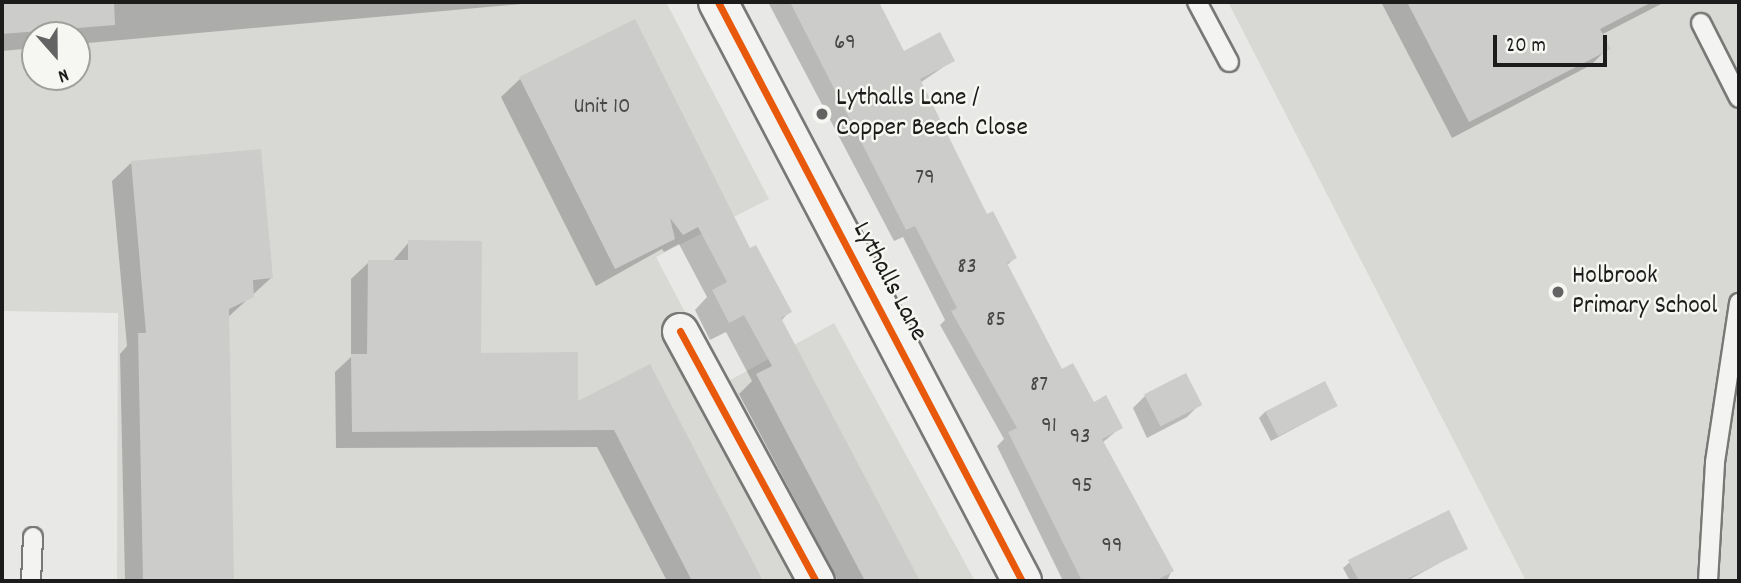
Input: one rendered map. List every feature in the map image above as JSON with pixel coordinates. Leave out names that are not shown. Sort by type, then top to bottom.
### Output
[{"type":"street","name":"Lythalls Lane","points":[[718,2],[1021,581]]},
{"type":"street","points":[[680,331],[816,581]]},
{"type":"lane","points":[[1197,2],[1229,62]]},
{"type":"lane","points":[[1701,23],[1739,98]]},
{"type":"lane","points":[[1708,581],[1715,462],[1739,303]]},
{"type":"lane","points":[[31,581],[33,537]]},
{"type":"shaded area","points":[[2,2],[666,2],[769,199],[656,257],[723,384],[834,323],[975,581],[117,581],[118,313],[2,311]]},
{"type":"shaded area","name":"Holbrook Primary School","points":[[1228,2],[1739,2],[1739,581],[1526,581]]},
{"type":"building","points":[[2,2],[114,2],[115,25],[91,27],[91,21],[21,21],[21,32],[2,34]]},
{"type":"building","points":[[790,2],[879,2],[904,51],[940,32],[955,61],[920,79],[987,214],[993,211],[1017,258],[1007,263],[1062,369],[1073,363],[1094,402],[1106,395],[1123,428],[1102,439],[1174,571],[1155,581],[1082,581],[1008,432],[1017,428],[951,311],[957,308],[915,226],[906,230]]},
{"type":"building","points":[[1407,2],[1652,2],[1600,29],[1611,49],[1469,122]]},
{"type":"building","points":[[635,19],[750,248],[756,245],[792,312],[781,318],[920,581],[865,581],[756,374],[772,366],[744,315],[729,323],[712,290],[727,282],[698,227],[683,235],[670,218],[675,239],[615,269],[519,77]]},
{"type":"building","points":[[261,149],[273,278],[253,280],[254,297],[229,309],[234,581],[143,581],[138,333],[146,333],[131,161]]},
{"type":"building","points":[[408,240],[482,241],[481,353],[578,352],[578,401],[650,364],[763,581],[692,581],[614,430],[352,432],[351,354],[367,354],[368,260],[408,260]]},
{"type":"building","points":[[1186,373],[1202,405],[1160,426],[1144,394]]},
{"type":"building","points":[[1325,381],[1338,406],[1278,436],[1265,411]]},
{"type":"building","points":[[1449,510],[1468,549],[1403,581],[1359,581],[1348,560]]},
{"type":"cycle path","points":[[718,2],[1022,581]]},
{"type":"cycle path","points":[[680,331],[816,581]]},
{"type":"place","name":"Lythalls Lane / Copper Beech Close","points":[[822,114]]},
{"type":"place","name":"Holbrook Primary School","points":[[1558,292]]}]
